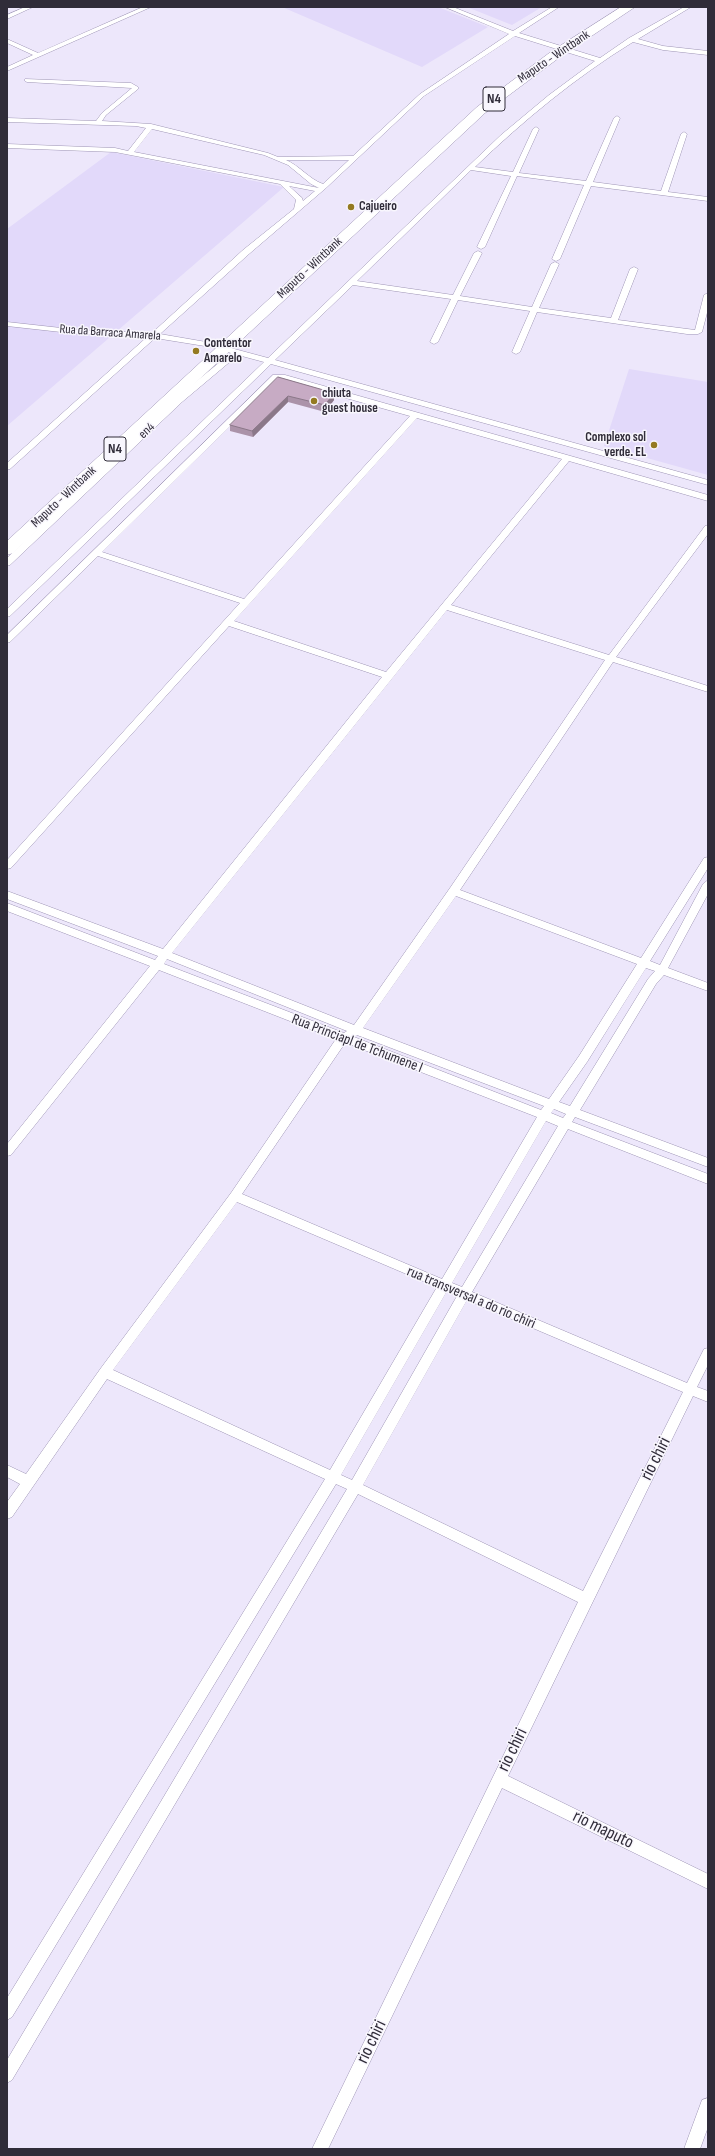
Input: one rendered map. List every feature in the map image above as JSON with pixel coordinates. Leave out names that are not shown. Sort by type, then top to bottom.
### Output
[{"type":"highway","name":"Maputo - Wintbank","points":[[7,550],[481,110],[559,47],[614,7]]},
{"type":"highway","name":"Maputo - Wintbank","points":[[559,47],[629,7]]},
{"type":"highway","name":"Maputo - Wintbank","points":[[7,536],[224,348]]},
{"type":"street","points":[[7,17],[30,7]]},
{"type":"street","points":[[7,69],[148,7]]},
{"type":"street","points":[[448,7],[513,33],[600,60]]},
{"type":"street","points":[[7,467],[153,335],[322,188],[422,95],[513,33],[556,7]]},
{"type":"street","points":[[7,614],[468,168],[551,96],[600,60],[688,7]]},
{"type":"street","points":[[631,40],[663,48],[708,53]]},
{"type":"street","points":[[7,41],[38,55]]},
{"type":"street","points":[[27,80],[131,85],[136,88],[104,114],[98,122]]},
{"type":"street","points":[[516,352],[617,118]]},
{"type":"street","points":[[7,120],[98,122],[151,126],[278,158],[290,164],[312,183],[322,188]]},
{"type":"street","points":[[130,153],[151,126]]},
{"type":"street","points":[[434,342],[456,299],[536,129]]},
{"type":"street","points":[[664,193],[684,134]]},
{"type":"street","points":[[7,146],[103,150],[130,153],[280,184],[322,188]]},
{"type":"street","points":[[278,158],[355,158]]},
{"type":"street","points":[[468,168],[708,199]]},
{"type":"street","points":[[280,184],[300,199],[297,210]]},
{"type":"street","points":[[614,321],[634,270]]},
{"type":"street","points":[[350,282],[456,299],[687,332],[698,332],[708,295]]},
{"type":"street","name":"Rua da Barraca Amarela","points":[[7,324],[79,332],[153,335],[224,348],[708,483]]},
{"type":"street","name":"en4","points":[[7,563],[179,400],[224,348]]},
{"type":"street","points":[[7,640],[276,377],[282,377],[416,414],[708,498]]},
{"type":"street","points":[[7,866],[244,602],[416,414]]},
{"type":"street","points":[[7,1152],[388,676],[567,458]]},
{"type":"street","points":[[7,1513],[105,1372],[235,1196],[339,1043],[356,1030],[454,891],[610,659],[708,528]]},
{"type":"street","points":[[97,553],[244,602]]},
{"type":"street","points":[[445,606],[708,689]]},
{"type":"street","points":[[227,622],[388,676]]},
{"type":"street","points":[[7,2012],[334,1477],[543,1116],[583,1059],[708,860]]},
{"type":"street","points":[[7,2075],[355,1486],[464,1295],[565,1124],[643,999],[652,982],[662,970],[708,884]]},
{"type":"street","points":[[454,891],[708,987]]},
{"type":"street","name":"Rua Princiapl de Tchumene I","points":[[7,896],[165,954],[356,1030],[552,1104],[572,1113],[708,1163]]},
{"type":"street","name":"Rua Princiapl de Tchumene I","points":[[7,907],[708,1179]]},
{"type":"street","name":"rua transversal a do rio chiri","points":[[235,1196],[464,1295],[708,1397]]},
{"type":"street","name":"rio chiri","points":[[320,2149],[586,1599],[708,1353]]},
{"type":"street","points":[[105,1372],[355,1486],[586,1599]]},
{"type":"street","points":[[7,1471],[29,1482]]},
{"type":"street","name":"rio maputo","points":[[499,1779],[708,1882]]},
{"type":"street","points":[[692,2149],[708,2106]]},
{"type":"shaded area","points":[[282,7],[438,7],[488,27],[422,67]]},
{"type":"shaded area","points":[[467,7],[542,7],[512,25]]},
{"type":"shaded area","points":[[111,152],[284,187],[7,426],[7,229]]},
{"type":"shaded area","points":[[629,369],[708,382],[708,475],[604,446]]},
{"type":"building","points":[[278,377],[334,393],[325,405],[288,396],[252,431],[230,425]]},
{"type":"place","name":"Cajueiro","points":[[351,207]]},
{"type":"place","name":"Contentor Amarelo","points":[[196,351]]},
{"type":"place","name":"chiuta guest house","points":[[314,401]]},
{"type":"place","name":"Complexo sol verde. EL","points":[[654,445]]}]
